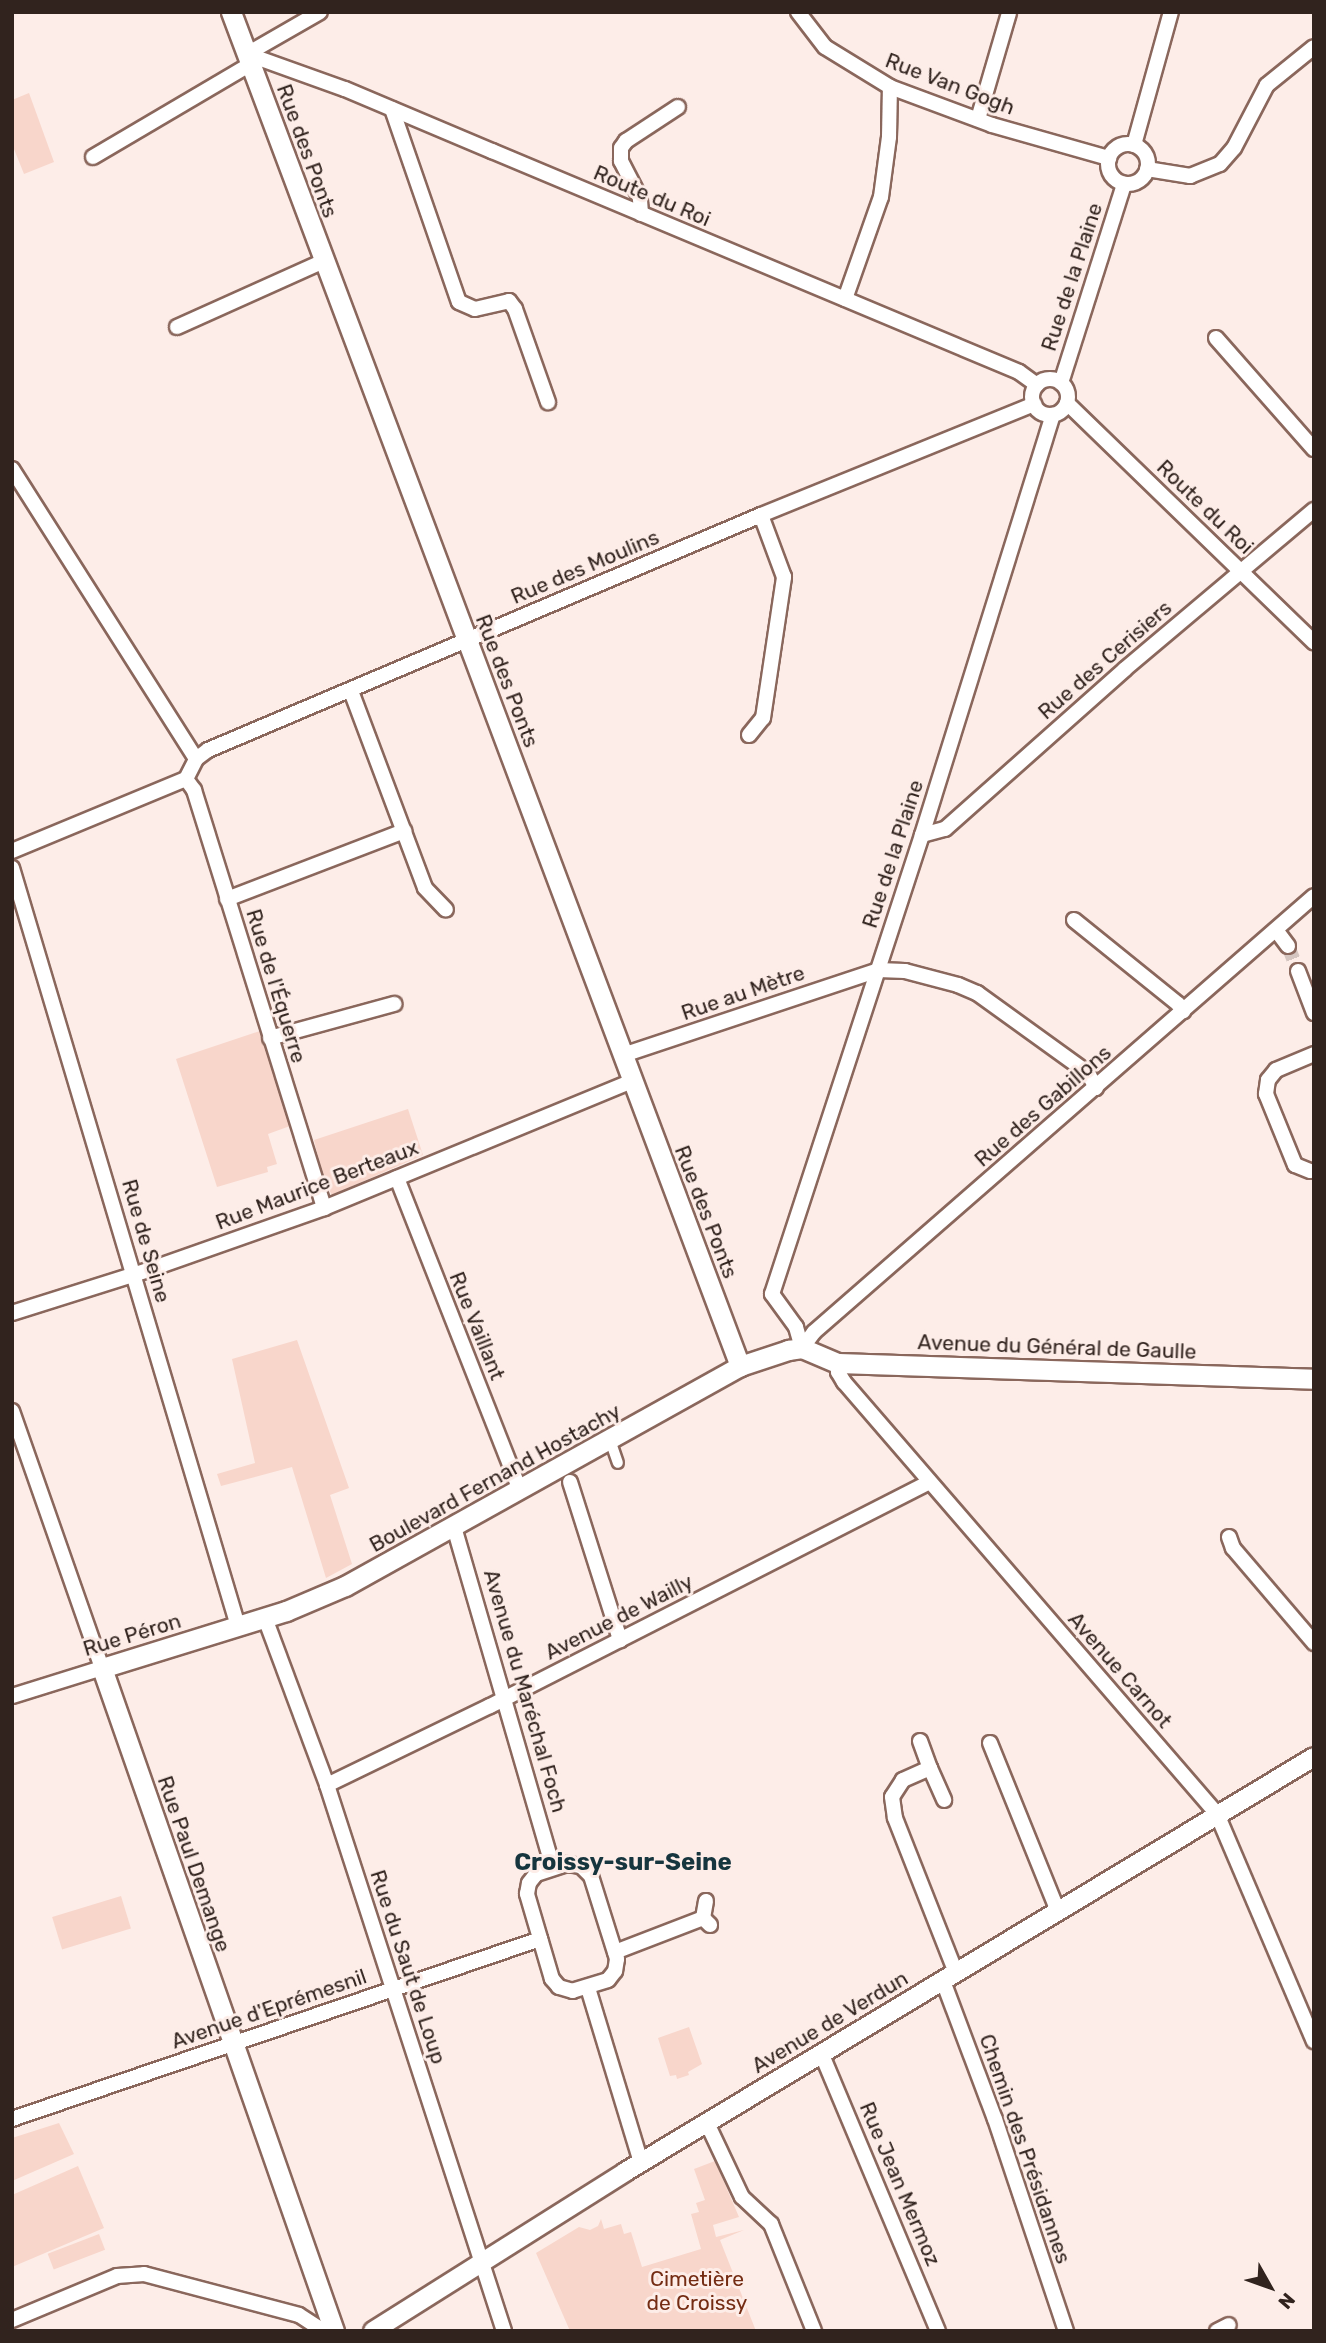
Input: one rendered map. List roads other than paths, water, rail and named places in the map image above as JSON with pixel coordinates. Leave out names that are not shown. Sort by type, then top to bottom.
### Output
[{"type":"main road","name":"Rue des Ponts","points":[[231,12],[740,1366]]},
{"type":"main road","name":"Boulevard Fernand Hostachy","points":[[265,1618],[345,1586],[740,1366],[802,1348]]},
{"type":"main road","name":"Avenue du Général de Gaulle","points":[[802,1348],[838,1363],[1314,1379]]},
{"type":"main road","name":"Rue Péron","points":[[102,1668],[265,1618]]},
{"type":"main road","name":"Rue Paul Demange","points":[[102,1668],[334,2331]]},
{"type":"street","points":[[93,157],[320,12]]},
{"type":"street","name":"Rue Van Gogh","points":[[798,12],[825,47],[890,87],[978,119],[1110,158]]},
{"type":"street","points":[[1134,145],[1171,12]]},
{"type":"street","points":[[978,119],[1009,13]]},
{"type":"street","points":[[1147,169],[1190,176],[1214,167],[1234,148],[1267,85],[1314,47]]},
{"type":"street","name":"Route du Roi","points":[[249,59],[345,89],[1019,372],[1037,385]]},
{"type":"street","points":[[845,299],[881,197],[889,137],[890,87]]},
{"type":"street","points":[[641,214],[640,198],[621,161],[621,148],[626,141],[678,107]]},
{"type":"street","points":[[392,109],[459,302],[475,309],[509,301],[515,309],[548,402]]},
{"type":"street","points":[[1134,145],[1144,152],[1147,169],[1141,180],[1124,184],[1110,171],[1110,158],[1116,148],[1134,145]]},
{"type":"street","name":"Rue de la Plaine","points":[[1060,383],[1124,184]]},
{"type":"street","points":[[177,327],[324,261]]},
{"type":"street","points":[[1216,338],[1314,449]]},
{"type":"street","points":[[1060,383],[1051,380],[1037,385],[1033,394],[1034,404],[1041,413],[1053,415],[1061,411],[1067,403]]},
{"type":"street","name":"Route du Roi","points":[[1060,383],[1067,392],[1067,403],[1314,642]]},
{"type":"street","name":"Rue des Moulins","points":[[196,759],[208,750],[761,515],[1034,404]]},
{"type":"street","name":"Rue de la Plaine","points":[[802,1348],[796,1327],[777,1305],[772,1294],[922,835],[1053,415]]},
{"type":"street","points":[[12,469],[196,759],[186,779],[12,851]]},
{"type":"street","name":"Rue des Cerisiers","points":[[922,835],[945,829],[1125,669],[1314,510]]},
{"type":"street","points":[[750,735],[763,718],[784,577],[761,515]]},
{"type":"street","points":[[351,691],[425,888],[446,910]]},
{"type":"street","name":"Rue de l'Équerre","points":[[186,779],[194,790],[324,1208]]},
{"type":"street","points":[[227,899],[404,831]]},
{"type":"street","name":"Rue de Seine","points":[[12,868],[237,1626]]},
{"type":"street","name":"Rue des Gabillons","points":[[802,1348],[814,1332],[1314,896]]},
{"type":"street","points":[[1074,920],[1178,1004],[1183,1011]]},
{"type":"street","points":[[1276,930],[1288,946]]},
{"type":"street","points":[[878,970],[905,971],[977,993],[1088,1073],[1096,1088]]},
{"type":"street","name":"Rue au Mètre","points":[[623,1055],[878,970]]},
{"type":"street","points":[[1298,971],[1314,1013]]},
{"type":"street","points":[[270,1038],[394,1004]]},
{"type":"street","points":[[1310,1171],[1295,1165],[1266,1094],[1268,1080],[1276,1070],[1314,1054]]},
{"type":"street","name":"Rue Maurice Berteaux","points":[[12,1313],[134,1275],[324,1208],[632,1081]]},
{"type":"street","name":"Rue Vaillant","points":[[397,1178],[520,1490]]},
{"type":"street","name":"Avenue Carnot","points":[[838,1363],[838,1372],[844,1381],[1217,1814],[1314,2041]]},
{"type":"street","name":"Rue Paul Demange","points":[[12,1411],[102,1668]]},
{"type":"street","points":[[610,1440],[618,1463]]},
{"type":"street","points":[[570,1482],[620,1640]]},
{"type":"street","name":"Avenue de Wailly","points":[[327,1785],[506,1699],[929,1482]]},
{"type":"street","name":"Avenue du Maréchal Foch","points":[[454,1527],[553,1868]]},
{"type":"street","points":[[1229,1537],[1233,1548],[1314,1643]]},
{"type":"street","name":"Rue du Saut de Loup","points":[[265,1618],[327,1785],[504,2331]]},
{"type":"street","name":"Rue Péron","points":[[12,1696],[102,1668]]},
{"type":"street","points":[[920,1741],[944,1800]]},
{"type":"street","points":[[990,1743],[1058,1911]]},
{"type":"street","name":"Avenue de Verdun","points":[[373,2331],[642,2162],[1314,1757]]},
{"type":"street","name":"Chemin des Présidannes","points":[[930,1768],[903,1780],[891,1797],[895,1818],[1066,2331]]},
{"type":"street","points":[[575,1864],[590,1874],[615,1952],[616,1967],[611,1977],[588,1988],[568,1991],[556,1985],[540,1939],[527,1891],[534,1876],[553,1868],[575,1864]]},
{"type":"street","points":[[615,1952],[706,1922],[706,1901]]},
{"type":"street","name":"Avenue d'Eprémesnil","points":[[12,2119],[540,1939]]},
{"type":"street","points":[[588,1988],[642,2162]]},
{"type":"street","name":"Rue Jean Mermoz","points":[[822,2055],[938,2331]]},
{"type":"street","points":[[706,2123],[742,2197],[771,2224],[814,2331]]},
{"type":"street","points":[[12,2320],[117,2276],[145,2274],[299,2315],[324,2331]]},
{"type":"tunnel","points":[[1288,946],[1298,971]]},
{"type":"district","name":"Croissy-sur-Seine","points":[[623,1863]]},
{"type":"park label","name":"Cimetière de Croissy","points":[[697,2291]]}]
